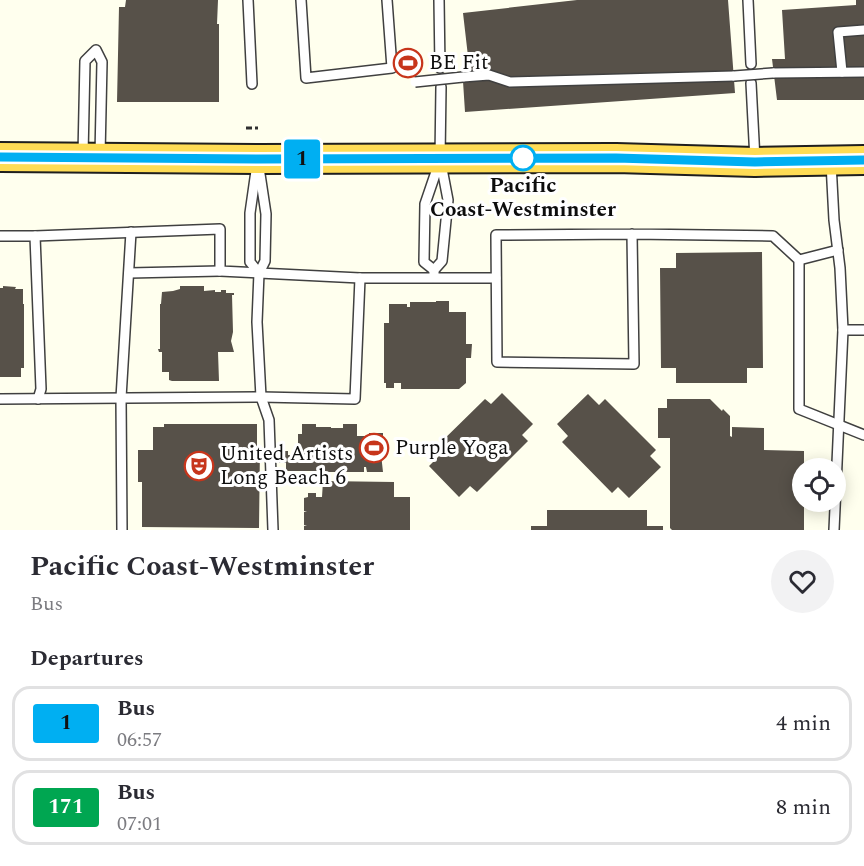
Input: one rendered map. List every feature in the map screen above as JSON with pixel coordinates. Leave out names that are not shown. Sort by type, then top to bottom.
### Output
[{"type":"highway","points":[[0,157],[616,158],[755,162],[864,160]]},
{"type":"lane","points":[[248,0],[252,84]]},
{"type":"lane","points":[[301,0],[306,78],[392,68],[387,0]]},
{"type":"lane","points":[[439,0],[440,68]]},
{"type":"lane","points":[[748,0],[751,64]]},
{"type":"lane","points":[[842,72],[838,32],[864,30]]},
{"type":"lane","points":[[96,50],[102,62],[91,158],[85,61],[96,50]]},
{"type":"lane","points":[[416,82],[489,75],[510,82],[864,72]]},
{"type":"lane","points":[[751,83],[755,162]]},
{"type":"lane","points":[[434,274],[442,261],[448,200],[440,158],[441,87]]},
{"type":"lane","points":[[434,274],[424,262],[425,204],[440,158]]},
{"type":"lane","points":[[258,159],[250,213],[250,262],[260,273]]},
{"type":"lane","points":[[258,159],[266,214],[265,261],[260,273],[257,322],[261,397],[269,420],[273,530]]},
{"type":"lane","points":[[831,160],[843,330],[834,530]]},
{"type":"lane","points":[[0,236],[220,229],[220,271]]},
{"type":"lane","points":[[122,530],[122,398],[131,232]]},
{"type":"lane","points":[[632,234],[634,364],[497,362],[496,235],[632,234],[772,236],[799,260],[800,409],[864,435]]},
{"type":"lane","points":[[35,236],[41,389],[38,399]]},
{"type":"lane","points":[[799,260],[838,249]]},
{"type":"lane","points":[[129,273],[220,271],[360,278],[434,274],[496,278]]},
{"type":"lane","points":[[0,399],[261,397],[355,399],[360,278]]},
{"type":"lane","points":[[843,330],[864,330]]},
{"type":"path","points":[[246,128],[258,128]]},
{"type":"building","points":[[126,0],[218,0],[219,102],[117,102],[119,7],[125,7]]},
{"type":"building","points":[[577,0],[728,0],[735,93],[465,112],[462,66],[469,65],[463,13]]},
{"type":"building","points":[[856,0],[864,0],[864,100],[777,100],[772,59],[785,59],[782,10],[856,5]]},
{"type":"building","points":[[762,252],[763,368],[747,368],[747,383],[676,383],[676,368],[661,368],[660,268],[676,268],[676,253]]},
{"type":"building","points":[[3,286],[23,289],[24,368],[21,368],[21,377],[0,377],[0,288]]},
{"type":"building","points":[[180,286],[204,286],[204,291],[226,290],[226,293],[234,293],[232,295],[233,332],[231,341],[234,352],[218,352],[219,381],[172,381],[169,380],[169,372],[162,372],[162,352],[158,349],[160,349],[162,292],[180,289]]},
{"type":"building","points":[[449,301],[449,312],[466,312],[466,344],[472,344],[471,358],[466,358],[466,383],[459,389],[401,389],[401,383],[394,383],[394,388],[386,388],[386,383],[384,383],[384,323],[389,323],[389,304],[407,304],[407,307],[410,307],[410,302]]},
{"type":"building","points":[[502,393],[533,424],[522,435],[528,441],[477,492],[470,486],[459,497],[429,466],[440,455],[434,449],[485,399],[491,404]]},
{"type":"building","points":[[588,394],[599,405],[605,399],[656,450],[650,456],[661,467],[629,498],[618,487],[612,493],[562,442],[568,436],[557,424]]},
{"type":"building","points":[[667,399],[710,399],[730,416],[730,436],[732,437],[732,427],[764,428],[764,450],[804,451],[804,458],[792,458],[792,512],[804,512],[804,530],[672,530],[670,528],[670,438],[658,438],[658,408],[667,408]]},
{"type":"building","name":"United Artists Long Beach 6","points":[[164,424],[257,424],[257,446],[260,446],[259,528],[142,527],[142,482],[138,482],[138,450],[153,450],[153,427],[164,427]]},
{"type":"building","points":[[302,424],[343,428],[343,424],[357,424],[357,436],[383,433],[383,454],[381,454],[383,472],[367,472],[366,467],[364,467],[364,472],[286,471],[286,463],[279,463],[279,451],[288,451],[288,455],[295,455],[295,449],[298,449],[298,434],[302,434]]},
{"type":"building","points":[[323,481],[394,482],[394,497],[410,497],[410,530],[304,530],[304,526],[307,526],[304,525],[304,512],[307,512],[304,511],[304,498],[308,497],[308,493],[316,493],[316,497],[322,497]]},
{"type":"building","points":[[547,510],[647,510],[647,526],[663,526],[663,530],[531,530],[531,526],[547,526]]},
{"type":"bus line","name":"1","points":[[0,157],[616,158],[755,162],[864,160]]},
{"type":"place","name":"BE Fit","points":[[408,63]]},
{"type":"place","name":"Pacific Coast-Westminster","points":[[523,158]]},
{"type":"place","name":"Purple Yoga","points":[[374,448]]},
{"type":"place","name":"United Artists Long Beach 6","points":[[199,466]]}]
